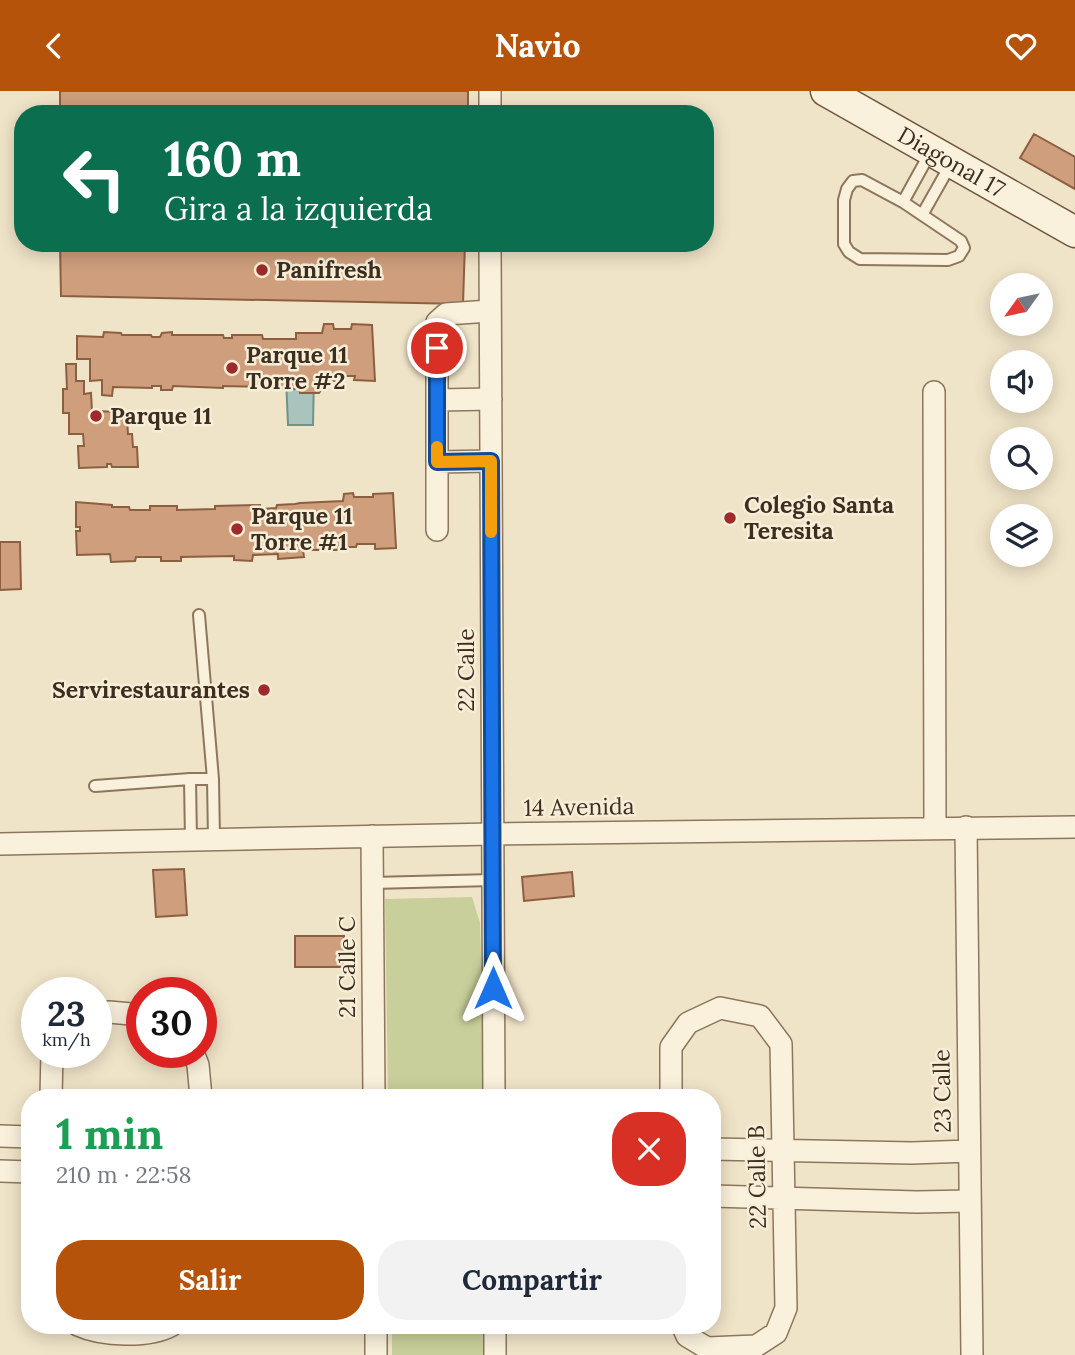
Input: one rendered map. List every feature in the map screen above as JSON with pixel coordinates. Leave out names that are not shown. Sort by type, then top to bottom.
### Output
[{"type":"main road","name":"Diagonal 17","points":[[826,91],[1075,232]]},
{"type":"street","name":"22 Calle","points":[[490,252],[494,1089]]},
{"type":"street","points":[[437,530],[437,322],[446,314],[491,311]]},
{"type":"street","points":[[934,392],[935,828]]},
{"type":"street","points":[[438,400],[491,399]]},
{"type":"street","points":[[437,462],[491,461]]},
{"type":"street","name":"23 Calle","points":[[966,827],[972,1355]]},
{"type":"street","name":"14 Avenida","points":[[0,844],[493,834],[1075,827]]},
{"type":"street","name":"21 Calle C","points":[[372,837],[374,1089]]},
{"type":"street","name":"22 Calle B","points":[[671,1089],[671,1047],[688,1023],[720,1008],[760,1016],[781,1044],[786,1308],[776,1333],[756,1346],[707,1348],[686,1334]]},
{"type":"street","points":[[51,1089],[52,1068]]},
{"type":"street","points":[[197,1068],[200,1089]]},
{"type":"street","points":[[0,1136],[21,1137]]},
{"type":"street","points":[[721,1149],[912,1153],[969,1151]]},
{"type":"street","points":[[0,1171],[21,1172]]},
{"type":"street","points":[[721,1196],[970,1201]]},
{"type":"street","points":[[376,1334],[376,1355]]},
{"type":"street","points":[[495,1334],[495,1355]]},
{"type":"lane","points":[[903,202],[941,157]]},
{"type":"lane","points":[[922,215],[941,157]]},
{"type":"lane","points":[[862,180],[903,202],[961,241],[964,248],[959,256],[948,260],[860,259],[849,252],[844,244],[844,199],[853,181],[862,180]]},
{"type":"lane","points":[[199,615],[213,779],[214,840]]},
{"type":"lane","points":[[190,779],[191,841]]},
{"type":"lane","points":[[95,786],[213,779]]},
{"type":"lane","points":[[372,883],[493,880]]},
{"type":"green space","points":[[472,897],[480,923],[485,1089],[388,1089],[385,899]]},
{"type":"green space","points":[[392,1334],[491,1334],[492,1355],[392,1355]]},
{"type":"water","points":[[314,377],[313,425],[288,425],[286,378]]},
{"type":"building","points":[[60,91],[468,91],[468,105],[60,105]]},
{"type":"building","points":[[1034,134],[1075,157],[1075,189],[1020,158]]},
{"type":"building","name":"Panifresh","points":[[60,252],[465,252],[463,304],[61,296]]},
{"type":"building","name":"Parque 11 Torre #2","points":[[324,324],[333,324],[334,329],[351,329],[352,324],[372,325],[375,381],[354,380],[355,376],[337,376],[335,381],[328,380],[319,393],[300,393],[299,389],[271,389],[271,386],[173,386],[172,390],[161,390],[161,386],[113,387],[112,396],[102,395],[102,380],[90,381],[90,359],[77,359],[77,336],[103,337],[104,332],[152,337],[172,332],[172,335],[223,335],[224,338],[232,338],[232,335],[262,335],[263,339],[296,339],[296,333],[322,333]]},
{"type":"building","name":"Parque 11","points":[[66,364],[76,364],[76,381],[84,381],[84,394],[91,393],[92,411],[123,412],[123,419],[127,419],[128,434],[132,434],[133,447],[137,447],[138,467],[112,467],[107,464],[107,467],[79,468],[78,446],[84,446],[83,434],[69,434],[69,413],[63,413],[63,389],[67,389]]},
{"type":"building","name":"Parque 11 Torre #1","points":[[353,493],[354,497],[373,497],[373,494],[393,493],[396,548],[375,549],[375,544],[357,544],[356,547],[347,547],[347,550],[303,550],[304,557],[278,559],[278,554],[253,555],[252,561],[234,560],[234,556],[181,557],[181,561],[161,561],[161,557],[136,557],[135,561],[111,562],[110,554],[77,555],[76,531],[80,531],[80,527],[76,527],[76,502],[129,507],[130,510],[150,510],[150,506],[177,506],[177,510],[260,505],[261,509],[276,508],[277,505],[343,501],[344,494]]},
{"type":"building","points":[[0,542],[20,542],[21,589],[0,590]]},
{"type":"building","points":[[184,869],[187,915],[156,917],[153,870]]},
{"type":"building","points":[[572,872],[574,896],[524,901],[522,877]]},
{"type":"building","points":[[295,936],[344,936],[343,967],[295,967]]},
{"type":"slow traffic","points":[[437,447],[437,462],[491,461],[491,532]]},
{"type":"place","name":"Panifresh","points":[[262,270]]},
{"type":"place","name":"Parque 11 Torre #2","points":[[232,368]]},
{"type":"place","name":"Parque 11","points":[[96,416]]},
{"type":"place","name":"Colegio Santa Teresita","points":[[730,518]]},
{"type":"place","name":"Parque 11 Torre #1","points":[[237,529]]},
{"type":"place","name":"Servirestaurantes","points":[[264,690]]},
{"type":"route","points":[[437,348],[437,462],[491,461],[493,988]]}]
